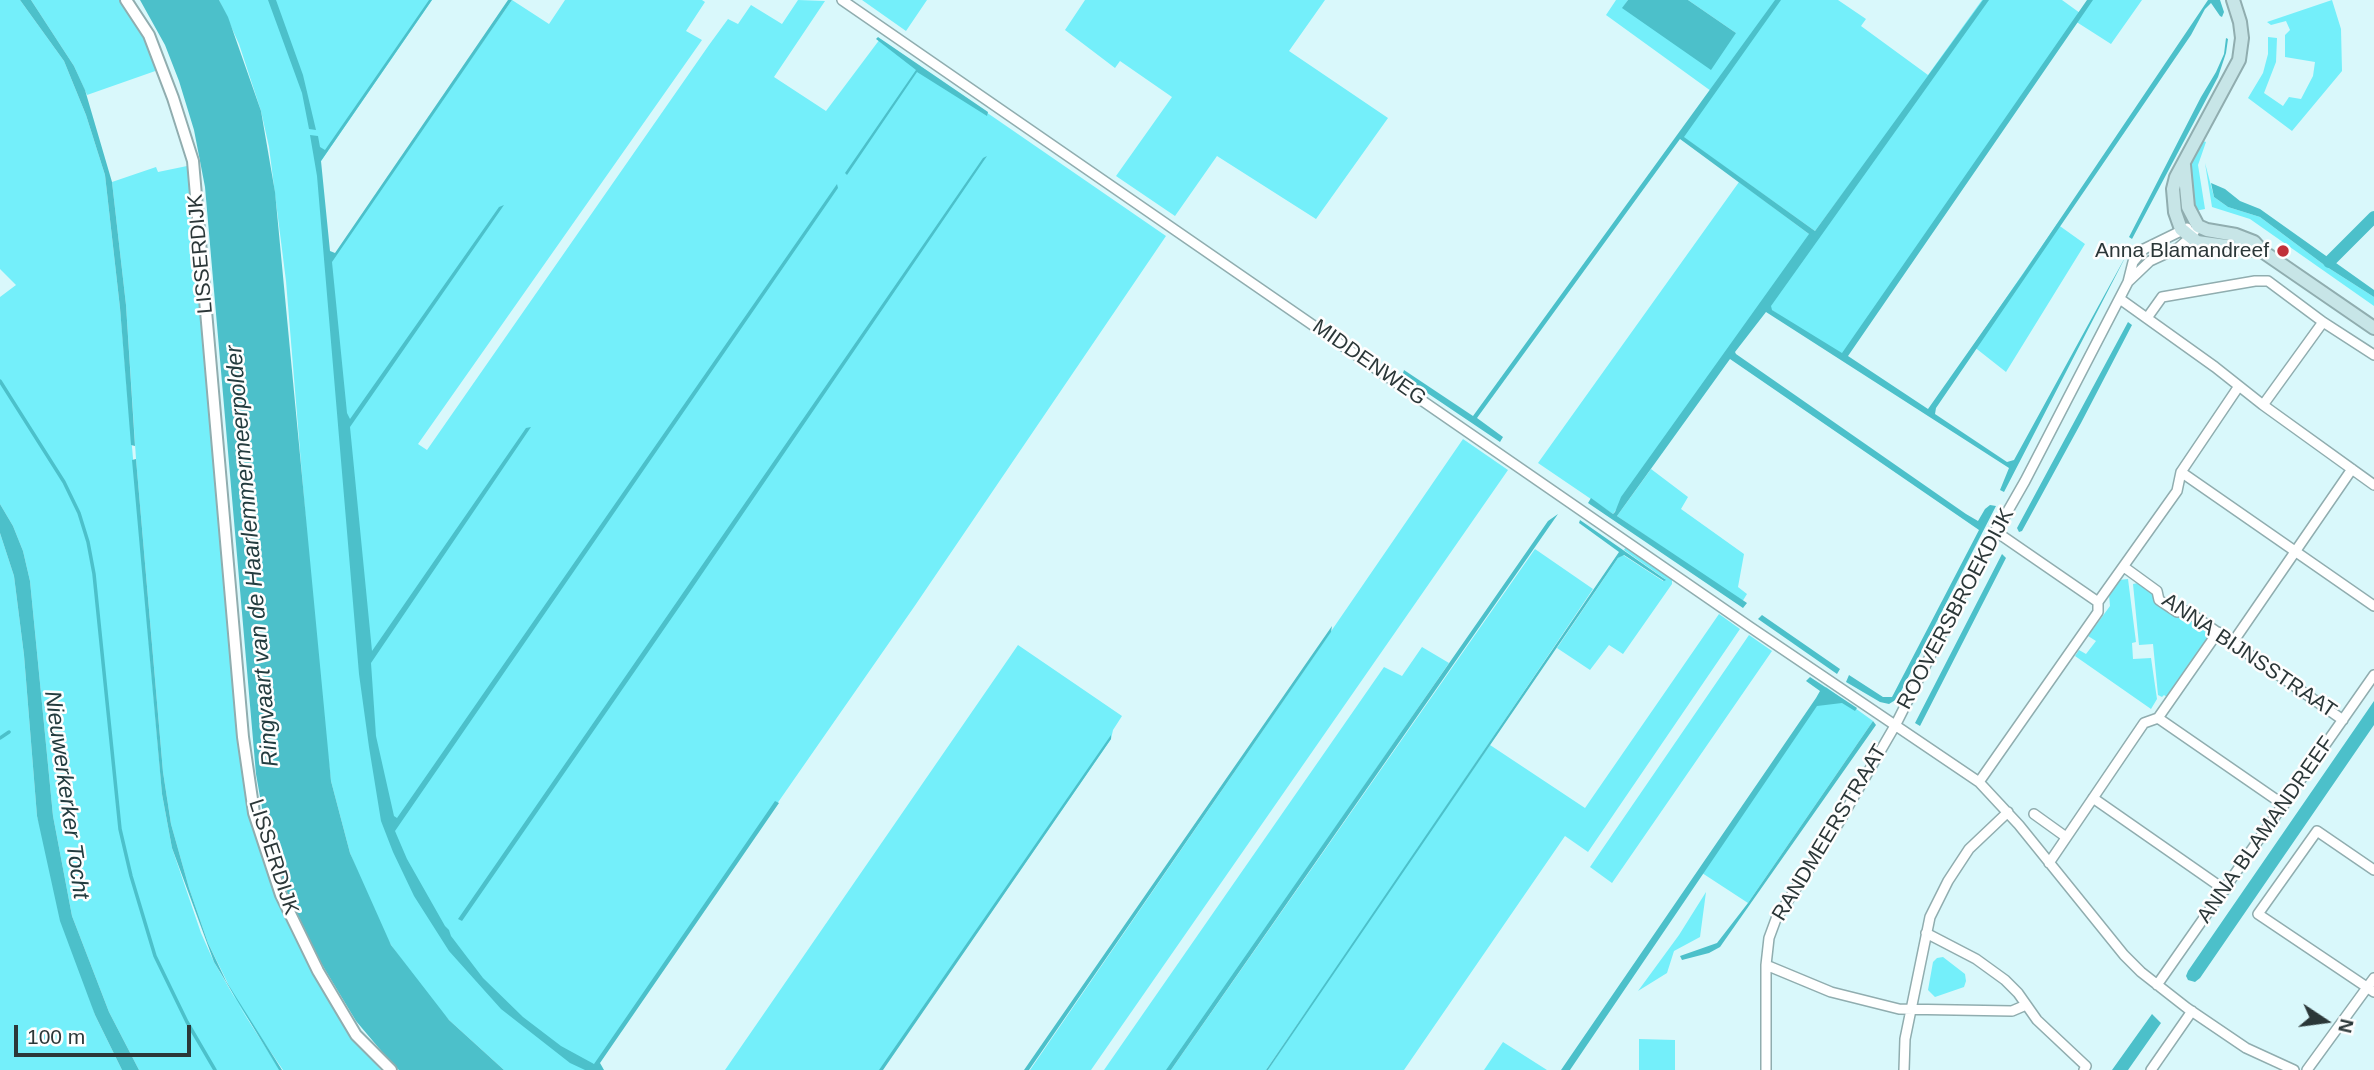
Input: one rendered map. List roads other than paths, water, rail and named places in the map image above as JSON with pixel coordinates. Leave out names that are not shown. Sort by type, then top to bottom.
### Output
[{"type":"main road","points":[[2233,0],[2242,38],[2239,60],[2176,177],[2173,190],[2175,212],[2186,234],[2205,244],[2262,251]]},
{"type":"main road","points":[[2183,165],[2188,207],[2198,226],[2254,242],[2262,251],[2374,328]]},
{"type":"street","name":"LISSERDIJK","points":[[126,0],[149,35],[193,161],[243,737],[254,813],[281,895],[318,971],[356,1035],[391,1070]]},
{"type":"street","name":"MIDDENWEG","points":[[842,0],[1739,619],[1896,724]]},
{"type":"street","name":"ROOVERSBROEKDIJK","points":[[2198,226],[2186,234],[2140,252],[2133,262],[2129,282],[2025,481],[1995,531],[1896,724],[1979,782],[2008,812],[2124,955],[2157,985],[2246,1048],[2294,1070]]},
{"type":"street","points":[[2152,254],[2164,247]]},
{"type":"street","points":[[2147,318],[2162,296],[2268,281],[2323,322],[2374,355]]},
{"type":"street","points":[[2120,299],[2374,485]]},
{"type":"street","points":[[2263,405],[2323,322]]},
{"type":"street","points":[[1979,782],[2098,612],[2098,602],[2177,491],[2181,472],[2239,386]]},
{"type":"street","points":[[2233,642],[2352,469]]},
{"type":"street","points":[[2181,472],[2374,607]]},
{"type":"street","points":[[1995,531],[2098,602]]},
{"type":"street","name":"ANNA BIJNSSTRAAT","points":[[2124,566],[2157,591],[2159,600],[2177,612],[2187,611],[2343,720]]},
{"type":"street","points":[[2049,863],[2144,723],[2158,718],[2218,632]]},
{"type":"street","name":"ANNA BLAMANDREEF","points":[[2157,985],[2374,675]]},
{"type":"street","points":[[2158,718],[2284,806]]},
{"type":"street","name":"RANDMEERSTRAAT","points":[[1766,1070],[1766,964],[1769,938],[1776,919],[1838,824],[1896,724]]},
{"type":"street","points":[[2093,798],[2225,890]]},
{"type":"street","points":[[1904,1070],[1910,1010],[1926,933],[1936,904],[1969,849],[2008,812]]},
{"type":"street","points":[[2034,814],[2066,837]]},
{"type":"street","points":[[2371,990],[2258,914],[2317,831],[2374,870]]},
{"type":"street","points":[[1926,933],[1982,963],[2005,980],[2037,1020],[2085,1068]]},
{"type":"street","points":[[1766,964],[1831,992],[1910,1010],[2012,1011],[2026,1005]]},
{"type":"street","points":[[2306,1070],[2371,990],[2374,978]]},
{"type":"street","points":[[2151,1070],[2192,1012]]},
{"type":"water","points":[[20,0],[31,0],[74,66],[85,90],[112,182],[126,305],[135,446],[131,445],[120,308],[105,175],[86,115],[64,61]]},
{"type":"water","name":"Ringvaart van de Haarlemmermeerpolder","points":[[140,0],[219,0],[228,17],[261,111],[275,192],[331,781],[350,853],[391,945],[449,1020],[504,1070],[399,1070],[394,1066],[356,1021],[318,958],[292,907],[275,862],[256,774],[205,187],[194,130],[179,81],[165,45]]},
{"type":"water","points":[[268,0],[276,0],[303,75],[316,130],[309,129],[302,93]]},
{"type":"water","points":[[429,0],[432,0],[321,161],[330,251],[335,253],[508,0],[512,0],[332,262],[347,413],[350,419],[499,207],[504,205],[350,427],[372,651],[526,428],[531,427],[371,663],[376,736],[394,816],[397,818],[837,184],[838,188],[395,831],[407,859],[445,926],[483,978],[523,1017],[561,1046],[594,1064],[775,801],[779,803],[600,1063],[604,1070],[585,1070],[570,1063],[501,1009],[449,951],[414,896],[381,821],[359,674],[317,176],[310,135],[318,136],[320,147],[325,150]]},
{"type":"water","points":[[1628,0],[1688,0],[1736,33],[1711,70],[1622,8]]},
{"type":"water","points":[[1775,0],[1781,0],[1684,137],[1815,231],[1983,0],[1989,0],[1771,306],[1772,310],[1842,353],[2087,0],[2093,0],[1848,356],[1928,409],[2023,274],[2208,0],[2220,0],[2224,12],[2222,17],[2220,16],[2211,3],[2205,9],[2191,35],[1936,408],[1935,414],[2007,462],[2014,460],[2128,252],[2004,492],[2000,490],[2009,468],[1766,312],[1735,352],[1966,514],[1978,521],[1985,509],[1990,505],[1996,506],[1897,699],[1889,704],[1880,702],[1846,682],[1849,675],[1883,697],[1892,697],[1979,530],[1730,359],[1617,516],[1747,603],[1743,608],[1588,503],[1591,498],[1613,514],[1615,512],[1621,497],[1809,234],[1680,139],[1477,418],[1503,437],[1500,442],[1402,376],[1404,370],[1473,416]]},
{"type":"water","points":[[878,37],[988,112],[987,116],[917,72],[847,175],[845,173],[916,70],[876,39]]},
{"type":"water","points":[[2226,38],[2226,53],[2218,77],[2132,239],[2129,237],[2216,72],[2224,54]]},
{"type":"water","points":[[987,156],[462,921],[458,919],[983,158]]},
{"type":"water","points":[[2211,183],[2225,189],[2240,201],[2260,209],[2374,290],[2374,297],[2327,267],[2260,217],[2228,207],[2214,197]]},
{"type":"water","points":[[2128,322],[2132,325],[2081,423],[2022,531],[2019,532],[2017,528]]},
{"type":"water","points":[[136,459],[163,772],[171,824],[208,943],[226,981],[282,1070],[279,1070],[214,962],[172,848],[162,794],[132,460]]},
{"type":"water","points":[[0,504],[23,551],[30,581],[53,816],[72,916],[109,1012],[139,1070],[122,1070],[95,1015],[60,921],[37,816],[24,655],[14,576],[0,533]]},
{"type":"water","points":[[1558,514],[1171,1070],[1166,1070],[1548,521]]},
{"type":"water","points":[[1580,520],[1666,580],[1624,555],[1618,558],[1266,1070],[1619,552],[1579,523]]},
{"type":"water","points":[[2002,554],[2006,558],[1920,726],[1915,723]]},
{"type":"water","points":[[1762,615],[1840,669],[1837,674],[1758,619]]},
{"type":"water","points":[[1332,626],[1331,632],[1029,1070],[1024,1070]]},
{"type":"water","points":[[1810,677],[1857,708],[1855,711],[1842,703],[1817,706],[1570,1070],[1561,1070],[1816,698],[1820,691],[1806,681]]},
{"type":"water","points":[[2374,701],[2374,725],[2200,978],[2195,982],[2188,980],[2188,971]]},
{"type":"water","points":[[1873,721],[1876,725],[1720,947],[1709,953],[1682,960],[1680,956],[1717,943],[1748,903]]},
{"type":"water","points":[[1111,735],[1111,739],[883,1070],[879,1070]]},
{"type":"water","points":[[2152,1014],[2161,1023],[2128,1070],[2112,1070]]},
{"type":"waterway","points":[[2329,262],[2374,217]]},
{"type":"waterway","points":[[0,381],[64,482],[79,513],[94,574],[120,829],[131,876],[155,956],[187,1022],[215,1070]]},
{"type":"waterway","points":[[0,738],[9,732]]},
{"type":"place","name":"Anna Blamandreef","points":[[2283,251]]},
{"type":"water label","name":"Nieuwerkerker Tocht","points":[[66,795]]}]
